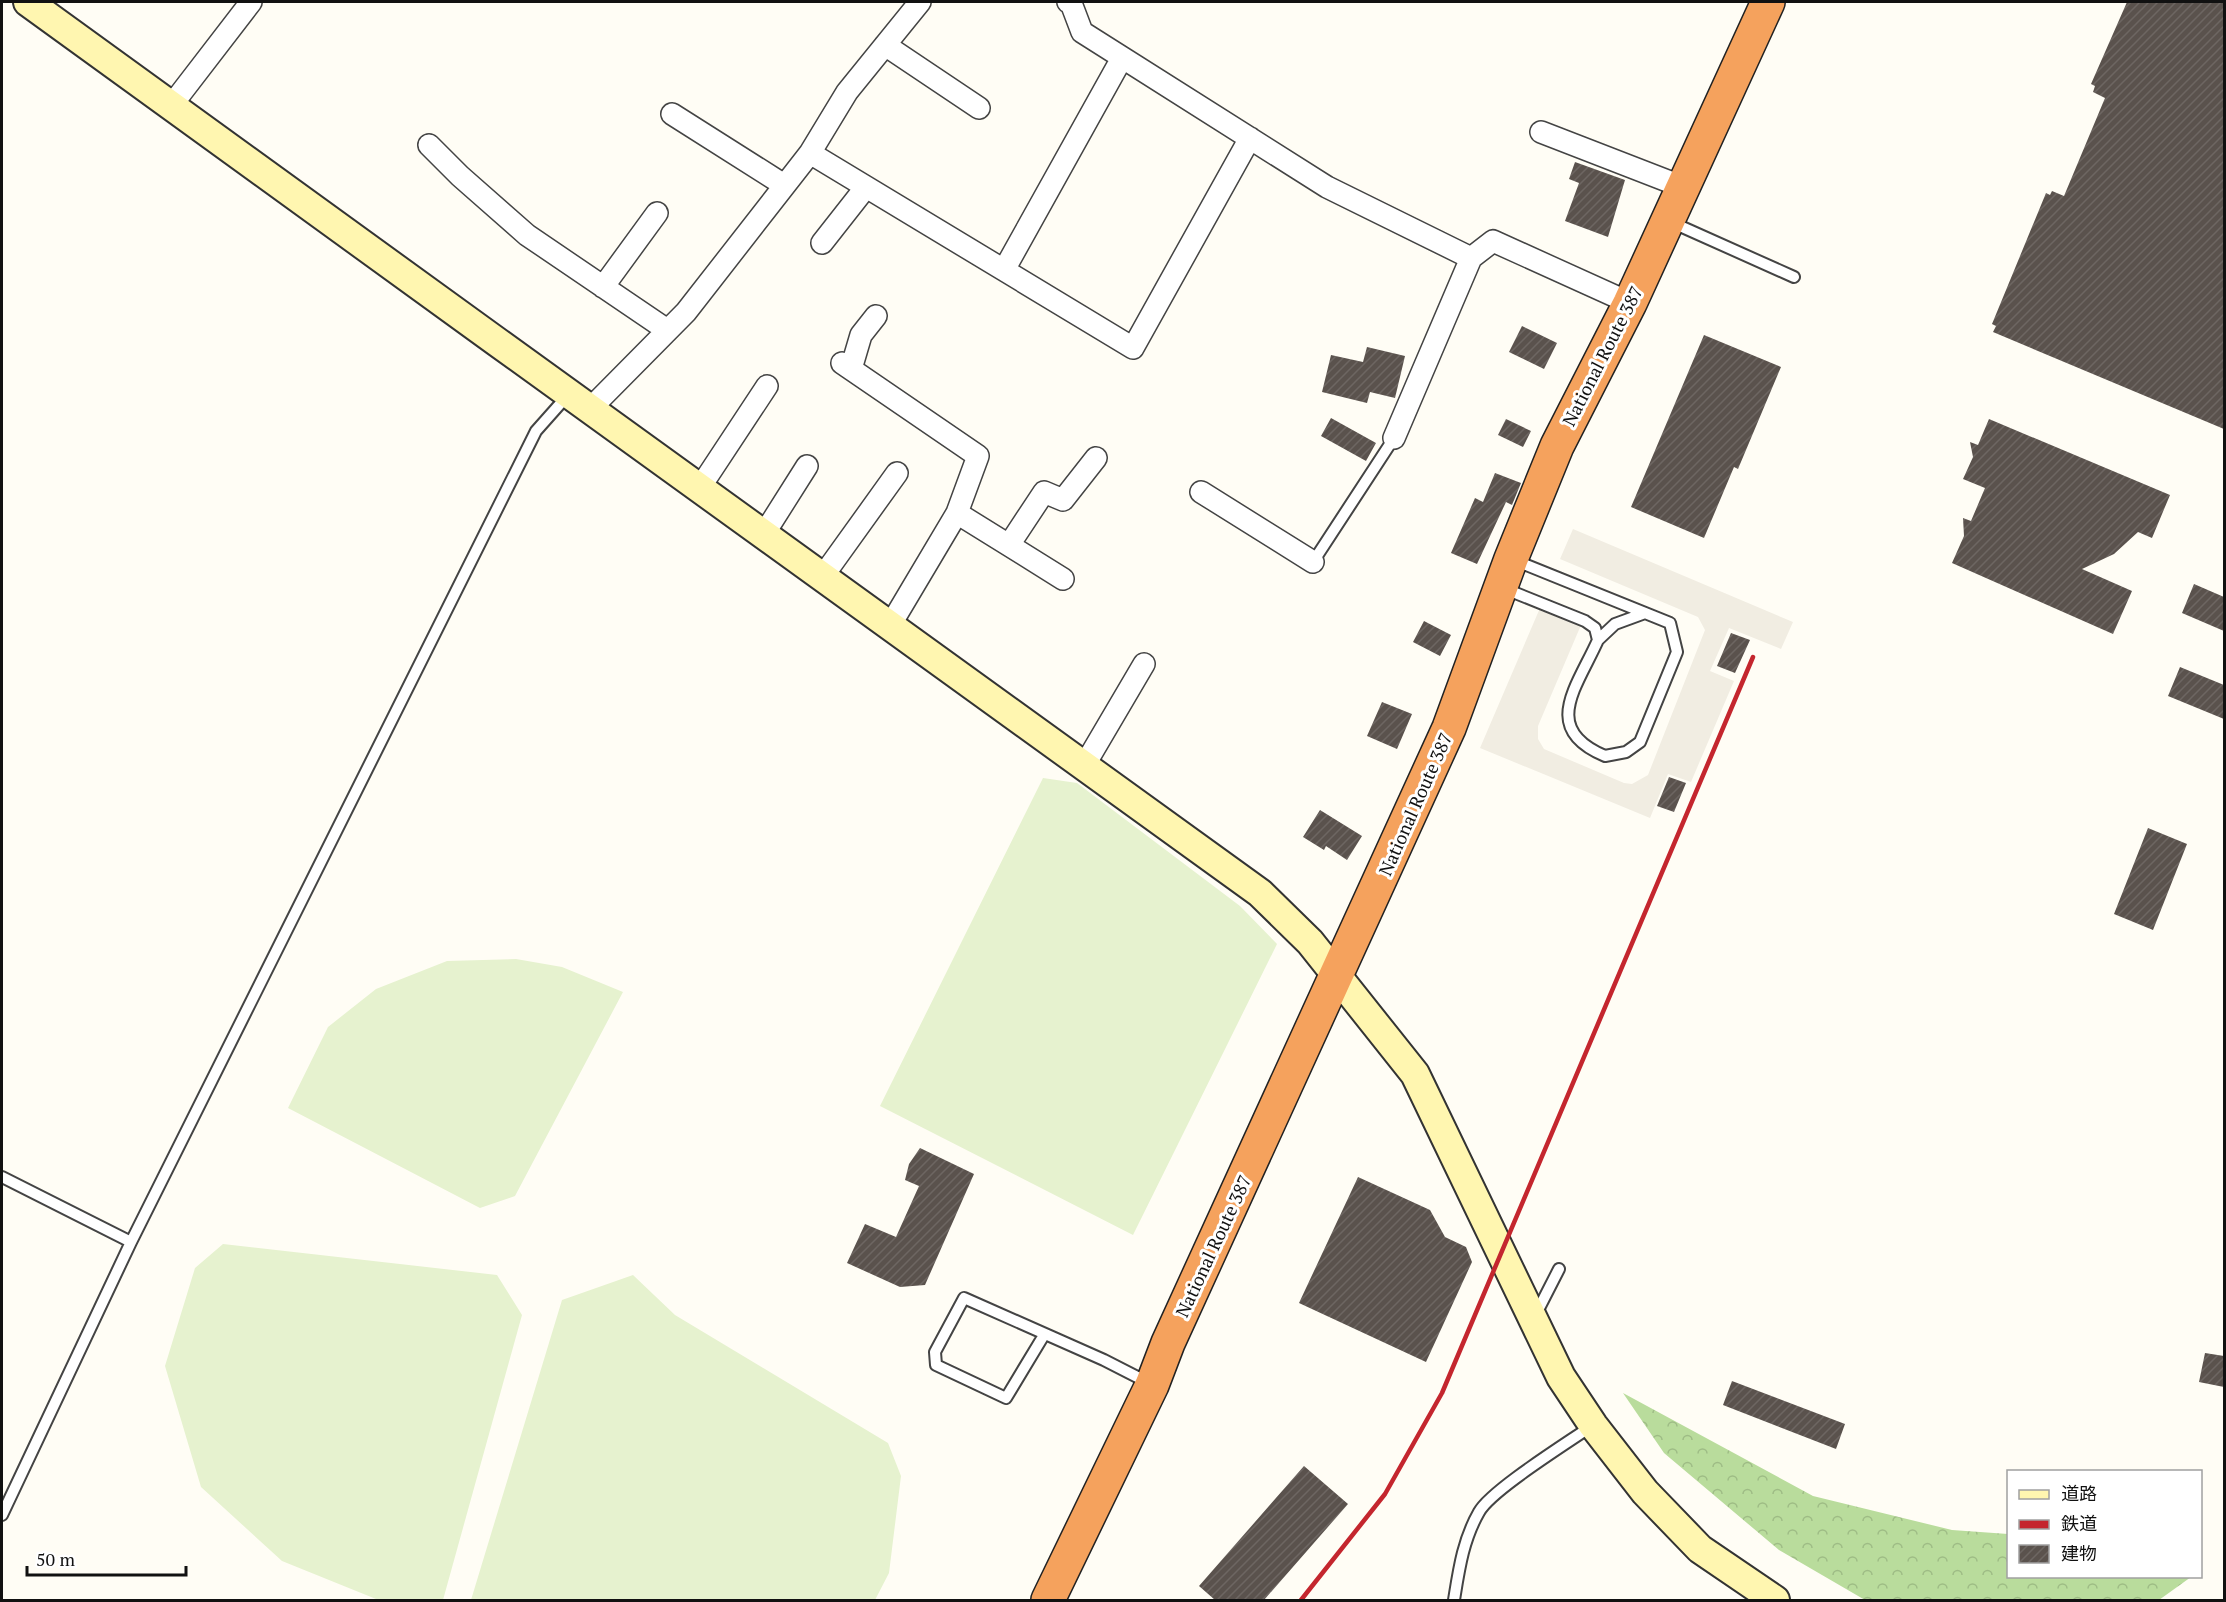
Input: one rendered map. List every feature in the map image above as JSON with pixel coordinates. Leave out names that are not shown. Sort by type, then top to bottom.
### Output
[{"type":"highway","name":"National Route 387","points":[[1048,1600],[1152,1385],[1168,1343],[1449,728],[1506,573],[1557,446],[1630,303],[1766,2]]},
{"type":"street","points":[[28,2],[578,402],[891,624],[1260,893],[1310,942],[1415,1074],[1561,1377],[1593,1425],[1645,1492],[1700,1549],[1775,1600]]},
{"type":"street","points":[[171,106],[251,2]]},
{"type":"street","points":[[578,402],[686,312],[810,153],[847,92],[920,2]]},
{"type":"street","points":[[1068,2],[1071,3],[1082,32],[1122,58],[1328,187],[1471,258]]},
{"type":"street","points":[[885,45],[979,108]]},
{"type":"street","points":[[1004,270],[1122,58]]},
{"type":"street","points":[[672,114],[784,185]]},
{"type":"street","points":[[1541,132],[1683,187]]},
{"type":"street","points":[[810,153],[1133,348],[1250,138]]},
{"type":"street","points":[[429,145],[460,176],[527,235],[667,330]]},
{"type":"street","points":[[822,243],[866,187]]},
{"type":"street","points":[[603,287],[657,213]]},
{"type":"street","points":[[1394,438],[1471,258],[1493,241],[1630,303]]},
{"type":"street","points":[[876,316],[861,335],[847,366],[978,456],[957,513],[891,624]]},
{"type":"street","points":[[699,489],[767,386]]},
{"type":"street","points":[[1009,545],[1044,492],[1063,500],[1096,458]]},
{"type":"street","points":[[764,534],[807,466]]},
{"type":"street","points":[[823,576],[897,473]]},
{"type":"street","points":[[1201,492],[1313,562]]},
{"type":"street","points":[[957,513],[1063,579]]},
{"type":"street","points":[[1084,766],[1144,664]]},
{"type":"lane","points":[[1668,220],[1794,276]]},
{"type":"lane","points":[[2,1515],[131,1242],[536,431],[578,402]]},
{"type":"lane","points":[[1313,562],[1394,438]]},
{"type":"lane","points":[[1506,573],[1645,613],[1670,623],[1676,636],[1677,652],[1640,742],[1626,752],[1605,756],[1579,743],[1569,730],[1568,709],[1598,640],[1615,624],[1629,616],[1645,613]]},
{"type":"lane","points":[[1506,573],[1595,628],[1598,640]]},
{"type":"lane","points":[[2,1178],[131,1242]]},
{"type":"lane","points":[[1533,1320],[1559,1269]]},
{"type":"lane","points":[[1044,1335],[1006,1398],[936,1365],[935,1352],[964,1298],[1104,1360],[1152,1385]]},
{"type":"lane","points":[[1454,1600],[1464,1544],[1480,1509],[1506,1486],[1593,1425]]},
{"type":"green space","points":[[1043,778],[1077,783],[1240,906],[1277,944],[1133,1235],[880,1106]]},
{"type":"green space","points":[[516,959],[562,967],[623,992],[515,1196],[480,1208],[288,1108],[328,1027],[376,989],[447,961]]},
{"type":"green space","points":[[223,1244],[497,1275],[522,1315],[443,1600],[376,1599],[282,1561],[201,1487],[165,1366],[195,1268]]},
{"type":"green space","points":[[633,1275],[675,1315],[888,1443],[901,1476],[889,1573],[875,1600],[471,1600],[562,1300]]},
{"type":"green space","points":[[1623,1393],[1813,1496],[1952,1530],[2007,1534],[2007,1578],[2190,1578],[2159,1600],[1865,1600],[1779,1550],[1664,1453]]},
{"type":"shaded area","points":[[1573,529],[1793,622],[1781,649],[1729,628],[1710,671],[1734,681],[1691,782],[1668,774],[1650,818],[1480,748],[1540,608],[1581,625],[1538,726],[1538,739],[1544,749],[1624,783],[1632,784],[1648,775],[1705,630],[1698,617],[1560,559]]},
{"type":"building","points":[[2127,2],[2224,2],[2224,429],[1993,332],[1996,326],[1992,324],[2046,193],[2050,195],[2052,191],[2064,196],[2105,98],[2093,92],[2095,86],[2091,84]]},
{"type":"building","points":[[1575,162],[1625,180],[1608,237],[1565,221],[1579,183],[1569,179]]},
{"type":"building","points":[[1522,326],[1557,343],[1544,369],[1509,352]]},
{"type":"building","points":[[1704,335],[1781,367],[1738,469],[1734,467],[1704,538],[1631,507]]},
{"type":"building","points":[[1367,347],[1405,356],[1395,398],[1370,392],[1367,403],[1322,392],[1331,355],[1363,362]]},
{"type":"building","points":[[1331,418],[1376,443],[1366,461],[1321,436]]},
{"type":"building","points":[[1506,419],[1531,431],[1523,447],[1498,435]]},
{"type":"building","points":[[1989,419],[2170,495],[2152,538],[2138,532],[2114,554],[2082,569],[2132,591],[2113,634],[1952,563],[1964,536],[1963,518],[1971,521],[1985,488],[1963,479],[1973,457],[1970,442],[1978,445]]},
{"type":"building","points":[[1495,473],[1521,483],[1512,505],[1506,502],[1477,564],[1451,553],[1475,498],[1483,502]]},
{"type":"building","points":[[2194,584],[2224,597],[2224,631],[2182,613]]},
{"type":"building","points":[[1424,621],[1451,635],[1440,656],[1413,642]]},
{"type":"building","points":[[1731,633],[1750,640],[1735,673],[1717,666]]},
{"type":"building","points":[[2180,667],[2224,685],[2224,719],[2168,696]]},
{"type":"building","points":[[1382,702],[1412,714],[1397,749],[1367,736]]},
{"type":"building","points":[[1669,777],[1686,783],[1674,812],[1657,806]]},
{"type":"building","points":[[1320,810],[1362,836],[1347,860],[1326,846],[1324,850],[1303,837]]},
{"type":"building","points":[[2148,828],[2187,844],[2153,930],[2114,914]]},
{"type":"building","points":[[920,1148],[974,1174],[925,1285],[900,1287],[847,1263],[865,1224],[896,1237],[919,1186],[905,1180],[909,1164]]},
{"type":"building","points":[[1358,1177],[1430,1210],[1445,1237],[1466,1247],[1472,1262],[1426,1362],[1299,1303]]},
{"type":"building","points":[[2205,1353],[2224,1356],[2224,1387],[2199,1382]]},
{"type":"building","points":[[1732,1381],[1845,1424],[1836,1449],[1723,1405]]},
{"type":"building","points":[[1304,1466],[1348,1504],[1264,1600],[1215,1600],[1199,1586]]},
{"type":"railway","points":[[1301,1600],[1385,1494],[1442,1393],[1753,657]]}]
